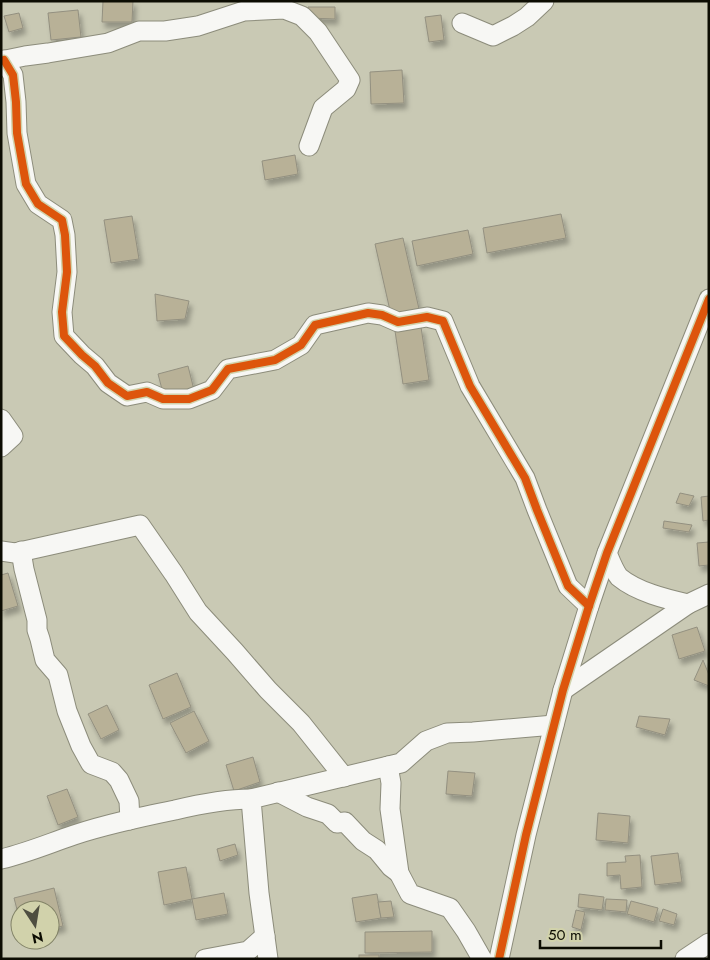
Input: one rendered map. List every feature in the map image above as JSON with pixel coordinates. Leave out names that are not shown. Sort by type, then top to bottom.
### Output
[{"type":"street","points":[[462,22],[493,36],[527,17],[544,1]]},
{"type":"street","points":[[309,146],[323,108],[346,89],[350,80],[318,32],[302,16],[284,9],[244,11],[198,26],[165,31],[139,31],[108,43],[3,61],[13,75],[17,133],[26,184],[38,204],[62,220],[65,235],[67,272],[62,312],[64,336],[95,366],[108,383],[127,396],[147,392],[163,399],[189,399],[212,390],[228,370],[275,360],[302,345],[315,325],[368,314],[382,315],[398,322],[428,317],[443,321],[470,386],[525,478],[568,586],[589,606]]},
{"type":"street","points":[[499,959],[526,836],[554,725],[589,606],[606,553],[709,299]]},
{"type":"street","points":[[1,419],[13,436],[1,447]]},
{"type":"street","points":[[1,551],[15,553],[140,525],[198,612],[268,690],[301,723],[344,777]]},
{"type":"street","points":[[21,551],[45,660],[58,675],[67,711],[81,746],[91,764],[112,772],[119,780],[129,801],[130,820]]},
{"type":"street","points":[[606,553],[618,576],[630,584],[650,594],[688,604]]},
{"type":"street","points":[[563,690],[688,604],[709,594]]},
{"type":"street","points":[[1,859],[75,835],[130,820],[210,802],[251,798],[401,763],[426,741],[447,733],[554,725]]},
{"type":"street","points":[[388,766],[391,782],[390,809],[399,873],[410,894],[450,908],[482,959]]},
{"type":"street","points":[[278,792],[307,807],[328,814],[337,823],[345,822],[363,841],[377,850],[399,873]]},
{"type":"street","points":[[251,798],[259,893],[268,959]]},
{"type":"street","points":[[205,959],[248,951],[265,936]]},
{"type":"street","points":[[685,959],[709,943]]},
{"type":"building","points":[[103,1],[133,1],[132,22],[102,22]]},
{"type":"building","points":[[308,7],[335,7],[335,19],[308,18]]},
{"type":"building","points":[[78,10],[81,37],[51,40],[48,13]]},
{"type":"building","points":[[19,13],[23,28],[9,32],[4,16]]},
{"type":"building","points":[[441,15],[444,40],[429,42],[425,17]]},
{"type":"building","points":[[402,70],[404,103],[371,104],[370,72]]},
{"type":"building","points":[[295,155],[298,174],[265,180],[262,161]]},
{"type":"building","points":[[561,214],[566,238],[487,253],[483,228]]},
{"type":"building","points":[[132,216],[139,259],[111,263],[104,220]]},
{"type":"building","points":[[468,230],[473,254],[417,266],[412,241]]},
{"type":"building","points":[[403,238],[419,309],[391,315],[375,244]]},
{"type":"building","points":[[155,294],[189,301],[185,319],[157,321]]},
{"type":"building","points":[[421,327],[429,380],[403,384],[395,331]]},
{"type":"building","points":[[188,366],[194,390],[164,397],[158,374]]},
{"type":"building","points":[[680,493],[694,496],[689,506],[676,503]]},
{"type":"building","points":[[709,496],[709,520],[703,521],[701,497]]},
{"type":"building","points":[[664,521],[692,525],[689,532],[663,528]]},
{"type":"building","points":[[709,542],[709,565],[699,566],[697,543]]},
{"type":"building","points":[[8,573],[18,606],[1,611],[1,575]]},
{"type":"building","points":[[697,627],[705,651],[679,659],[672,635]]},
{"type":"building","points":[[703,660],[709,675],[709,686],[694,680]]},
{"type":"building","points":[[177,673],[191,707],[163,719],[149,685]]},
{"type":"building","points":[[107,705],[119,730],[101,739],[88,714]]},
{"type":"building","points":[[194,711],[209,741],[186,753],[170,723]]},
{"type":"building","points":[[639,716],[670,719],[665,735],[636,727]]},
{"type":"building","points":[[253,757],[260,782],[234,791],[226,765]]},
{"type":"building","points":[[448,771],[475,773],[472,796],[446,794]]},
{"type":"building","points":[[67,789],[78,817],[58,825],[47,796]]},
{"type":"building","points":[[598,813],[630,816],[628,843],[596,840]]},
{"type":"building","points":[[235,844],[238,855],[220,861],[217,849]]},
{"type":"building","points":[[678,853],[682,882],[655,885],[651,856]]},
{"type":"building","points":[[640,855],[642,887],[621,889],[620,875],[607,876],[607,863],[626,862],[625,856]]},
{"type":"building","points":[[186,867],[192,899],[164,905],[158,872]]},
{"type":"building","points":[[54,888],[57,900],[15,900],[14,898]]},
{"type":"building","points":[[224,893],[228,914],[196,920],[192,899]]},
{"type":"building","points":[[377,894],[381,918],[356,922],[352,898]]},
{"type":"building","points":[[579,894],[604,897],[602,910],[578,907]]},
{"type":"building","points":[[606,899],[627,900],[626,912],[605,910]]},
{"type":"building","points":[[391,901],[394,917],[381,918],[378,902]]},
{"type":"building","points":[[631,901],[658,908],[654,922],[627,914]]},
{"type":"building","points":[[663,909],[677,914],[674,925],[659,921]]},
{"type":"building","points":[[576,910],[585,912],[581,930],[572,927]]},
{"type":"building","points":[[60,913],[63,926],[60,927]]},
{"type":"building","points":[[432,931],[432,952],[365,953],[365,932]]},
{"type":"building","points":[[359,955],[379,955],[379,959],[359,959]]},
{"type":"cycle path","points":[[4,60],[13,75],[17,133],[26,184],[38,204],[62,220],[65,235],[67,272],[62,312],[64,336],[95,366],[108,383],[127,396],[147,392],[163,399],[189,399],[212,390],[228,369],[275,360],[301,345],[315,325],[368,313],[382,315],[398,322],[427,317],[443,321],[470,386],[525,478],[568,586],[589,606]]},
{"type":"cycle path","points":[[499,959],[526,835],[563,690],[589,606],[607,553],[709,299]]}]
